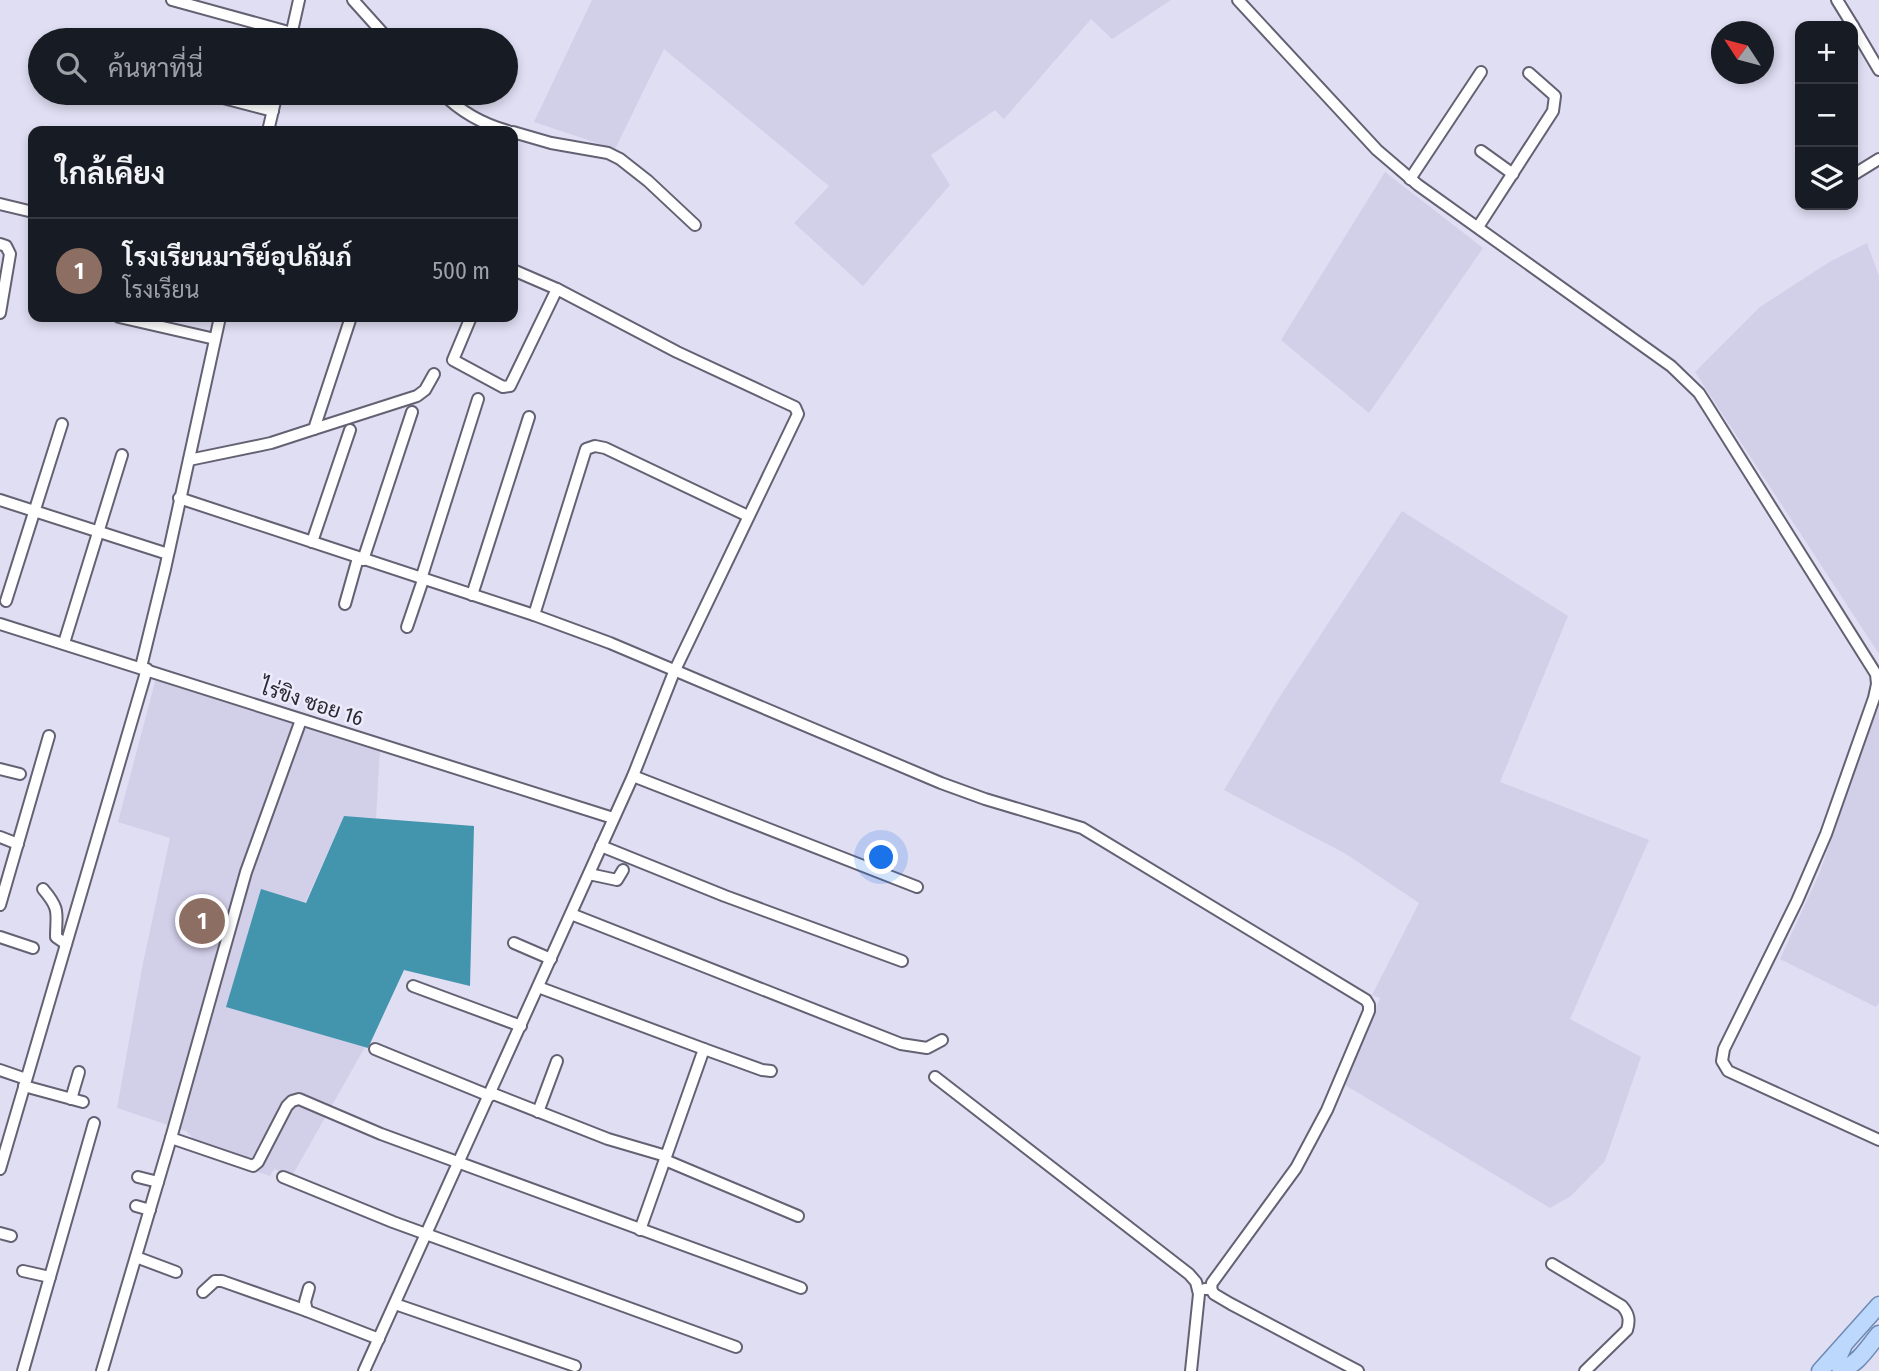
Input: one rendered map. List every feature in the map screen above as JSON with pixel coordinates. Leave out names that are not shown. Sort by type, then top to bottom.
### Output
[{"type":"main road","points":[[1820,1371],[1879,1305]]},
{"type":"main road","points":[[1844,1344],[1836,1362],[1844,1369],[1852,1366],[1879,1334]]},
{"type":"main road","points":[[1858,1371],[1879,1347]]},
{"type":"street","points":[[172,0],[262,28]]},
{"type":"street","points":[[293,28],[299,0]]},
{"type":"street","points":[[354,0],[378,28]]},
{"type":"street","points":[[1238,0],[1361,135],[1410,179],[1671,366],[1699,393],[1876,674],[1874,698],[1826,834],[1797,901],[1724,1049],[1722,1061],[1728,1071],[1879,1140]]},
{"type":"street","points":[[1837,0],[1850,21]]},
{"type":"street","points":[[1858,34],[1879,70]]},
{"type":"street","points":[[1410,179],[1481,72]]},
{"type":"street","points":[[1478,227],[1548,120],[1555,103],[1555,96],[1528,73]]},
{"type":"street","points":[[250,105],[273,111]]},
{"type":"street","points":[[269,126],[274,105]]},
{"type":"street","points":[[455,105],[490,126]]},
{"type":"street","points":[[518,134],[608,153],[620,159],[695,225]]},
{"type":"street","points":[[1482,151],[1513,174]]},
{"type":"street","points":[[1858,172],[1879,159]]},
{"type":"street","points":[[0,204],[28,211]]},
{"type":"street","points":[[0,244],[6,246],[10,254],[0,313]]},
{"type":"street","points":[[364,1371],[633,776],[674,672],[798,414],[795,407],[677,352],[557,289],[518,272]]},
{"type":"street","points":[[469,322],[453,360],[503,387],[510,386],[557,289]]},
{"type":"street","points":[[141,322],[215,339]]},
{"type":"street","points":[[0,1169],[144,668],[219,322]]},
{"type":"street","points":[[314,429],[349,322]]},
{"type":"street","points":[[189,460],[271,443],[417,396],[425,390],[434,374]]},
{"type":"street","points":[[407,627],[478,399]]},
{"type":"street","points":[[345,604],[412,412]]},
{"type":"street","points":[[472,595],[529,417]]},
{"type":"street","points":[[6,601],[62,424]]},
{"type":"street","points":[[312,542],[350,430]]},
{"type":"street","points":[[534,615],[586,449],[591,446],[605,448],[748,516]]},
{"type":"street","points":[[64,643],[122,455]]},
{"type":"street","points":[[179,499],[534,615],[610,643],[942,783],[1082,828],[1366,1000],[1370,1004],[1369,1010],[1327,1110],[1296,1168],[1205,1289],[1191,1371]]},
{"type":"street","points":[[0,500],[168,554]]},
{"type":"street","name":"ไร่ขิง ซอย 16","points":[[0,624],[613,818]]},
{"type":"street","points":[[102,1371],[246,872],[301,720]]},
{"type":"street","points":[[0,905],[49,736]]},
{"type":"street","points":[[0,769],[20,774]]},
{"type":"street","points":[[633,776],[917,887]]},
{"type":"street","points":[[0,837],[18,844]]},
{"type":"street","points":[[601,846],[725,896],[902,961]]},
{"type":"street","points":[[589,874],[617,880],[623,870]]},
{"type":"street","points":[[43,889],[57,905],[56,937],[66,944]]},
{"type":"street","points":[[570,914],[901,1044],[927,1048],[942,1040]]},
{"type":"street","points":[[0,937],[33,948]]},
{"type":"street","points":[[514,943],[551,959]]},
{"type":"street","points":[[413,986],[521,1026]]},
{"type":"street","points":[[538,987],[771,1072]]},
{"type":"street","points":[[375,1049],[608,1139],[666,1158],[797,1216]]},
{"type":"street","points":[[640,1230],[704,1049]]},
{"type":"street","points":[[537,1112],[557,1061]]},
{"type":"street","points":[[0,1070],[25,1082],[83,1102]]},
{"type":"street","points":[[71,1098],[79,1072]]},
{"type":"street","points":[[935,1077],[1170,1258],[1205,1289],[1357,1371]]},
{"type":"street","points":[[171,1138],[253,1166],[287,1106],[299,1099],[381,1134],[801,1288]]},
{"type":"street","points":[[23,1371],[94,1122]]},
{"type":"street","points":[[138,1177],[158,1182]]},
{"type":"street","points":[[283,1177],[393,1222],[736,1347]]},
{"type":"street","points":[[136,1206],[150,1210]]},
{"type":"street","points":[[136,1257],[176,1272]]},
{"type":"street","points":[[1552,1264],[1622,1306],[1628,1313],[1630,1322],[1627,1330],[1585,1371]]},
{"type":"street","points":[[23,1272],[50,1277]]},
{"type":"street","points":[[204,1292],[215,1281],[222,1281],[379,1339]]},
{"type":"street","points":[[307,1311],[305,1302],[309,1288]]},
{"type":"street","points":[[395,1304],[575,1366]]},
{"type":"shaded area","points":[[592,0],[1171,0],[1112,39],[1091,19],[1004,119],[995,110],[931,155],[950,185],[863,286],[794,223],[829,186],[664,49],[615,149],[534,122]]},
{"type":"shaded area","points":[[1385,172],[1483,248],[1369,413],[1281,340]]},
{"type":"shaded area","points":[[1867,243],[1879,276],[1879,654],[1695,372],[1760,307],[1831,261]]},
{"type":"shaded area","points":[[1402,511],[1568,616],[1500,782],[1649,840],[1570,1019],[1641,1057],[1605,1161],[1571,1196],[1550,1208],[1345,1085],[1380,998],[1372,995],[1419,903],[1346,854],[1224,790],[1277,701]]},
{"type":"shaded area","points":[[156,678],[380,748],[376,818],[344,816],[305,903],[226,1006],[365,1047],[292,1176],[274,1169],[270,1176],[189,1147],[192,1137],[186,1131],[117,1108],[143,963],[170,838],[118,822]]},
{"type":"shaded area","points":[[1879,698],[1879,1002],[1876,1007],[1780,959],[1820,872]]},
{"type":"water","points":[[344,816],[474,826],[470,986],[404,970],[368,1048],[226,1007],[261,889],[306,903]]},
{"type":"place","name":"โรงเรียนมารีย์อุปถัมภ์","points":[[202,921]]}]
